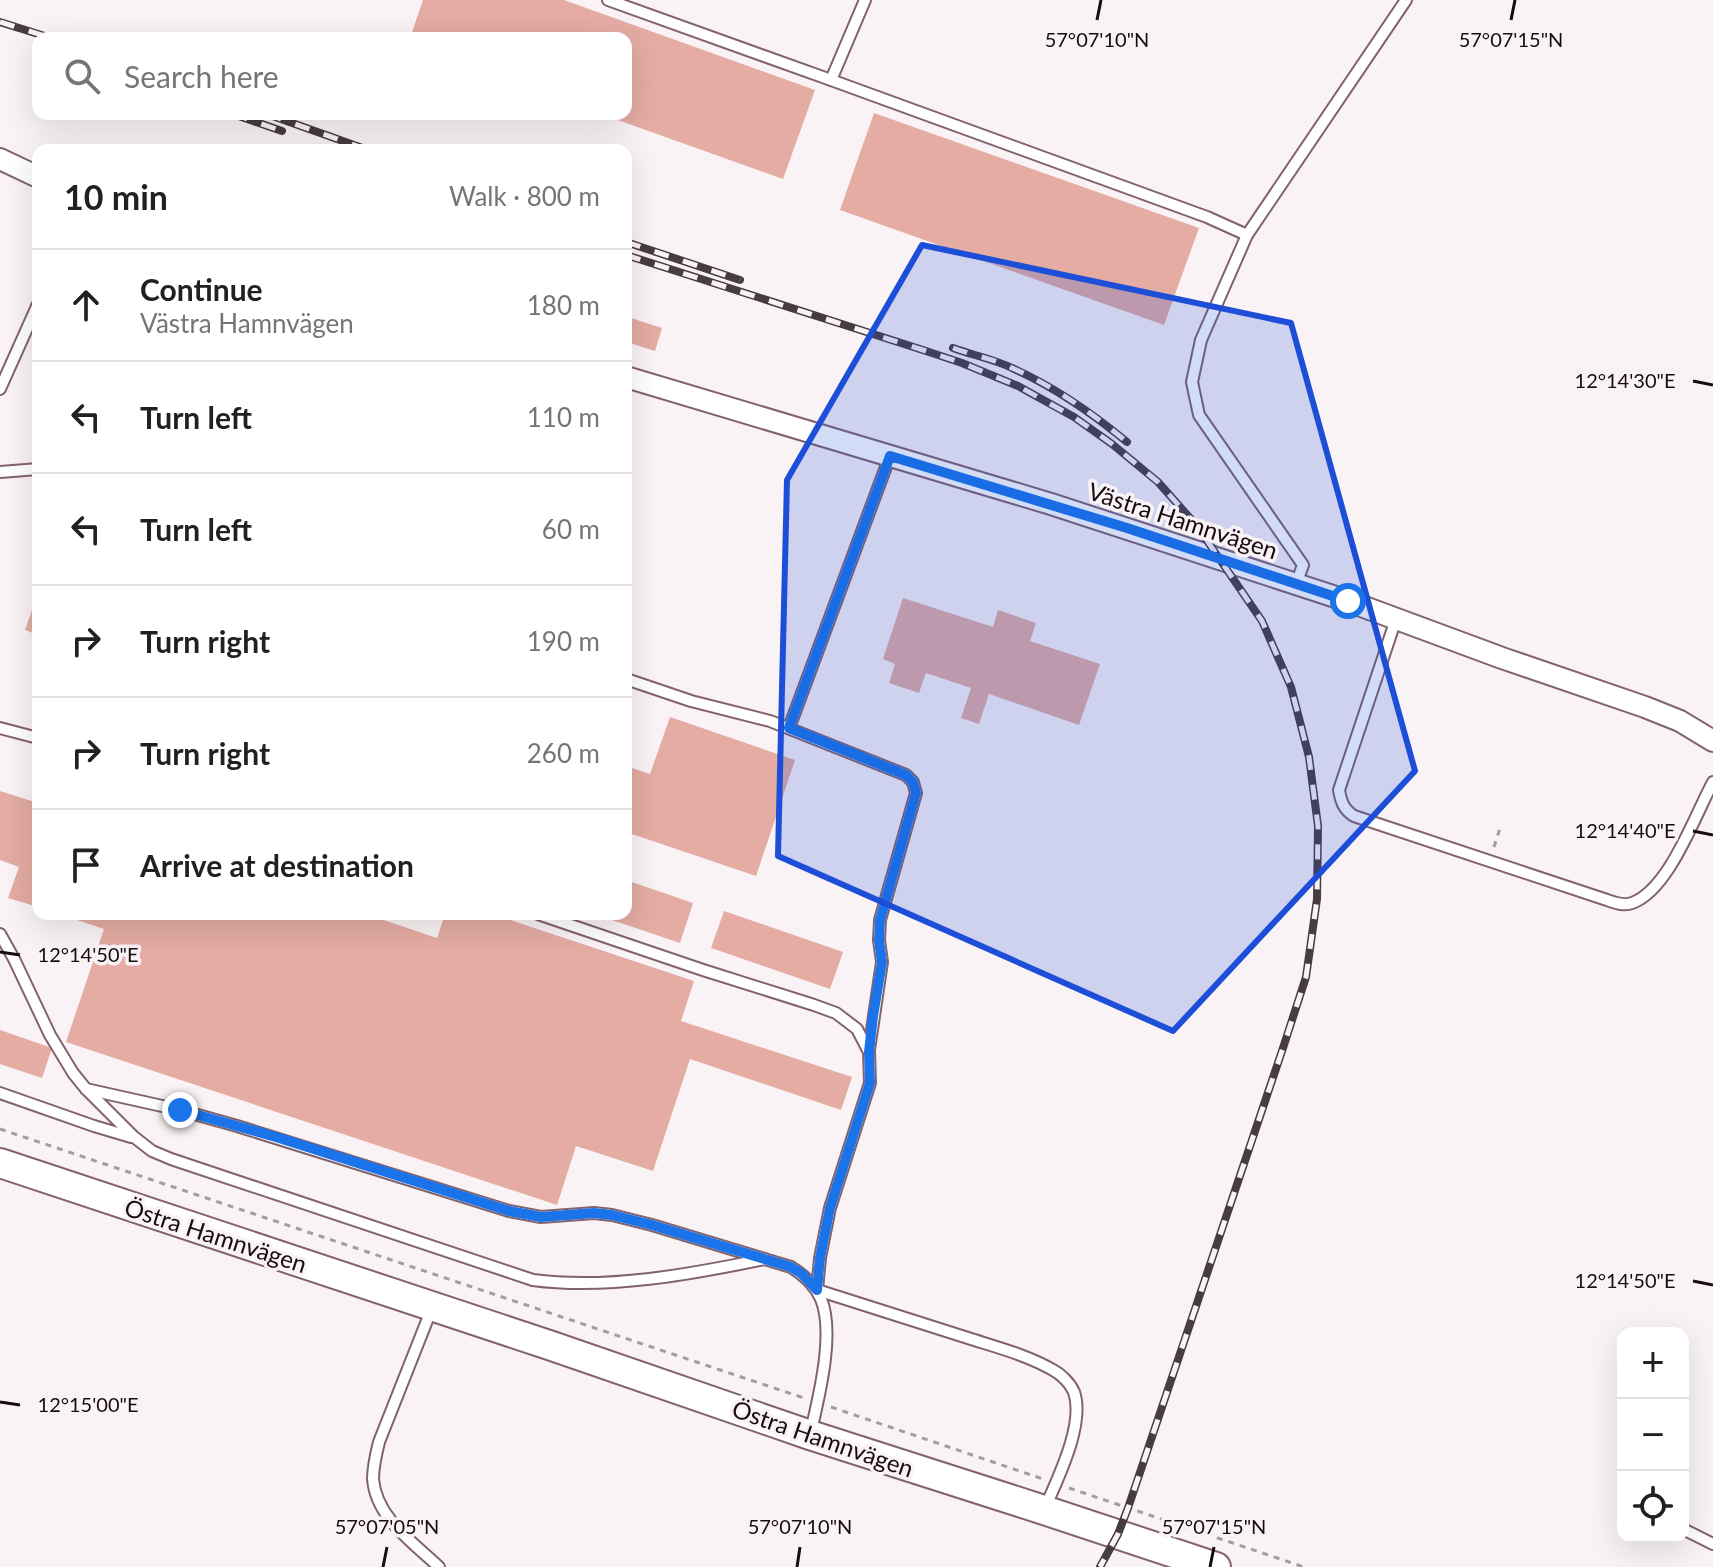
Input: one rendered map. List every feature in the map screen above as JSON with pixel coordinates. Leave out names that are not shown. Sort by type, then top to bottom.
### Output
[{"type":"street","points":[[0,159],[32,174]]},
{"type":"street","name":"Västra Hamnvägen","points":[[632,379],[1127,528],[1645,707],[1680,721],[1713,741]]},
{"type":"street","name":"Östra Hamnvägen","points":[[0,1163],[1202,1565]]},
{"type":"lane","points":[[608,0],[1207,217],[1247,235]]},
{"type":"lane","points":[[831,80],[865,0]]},
{"type":"lane","points":[[1296,585],[1303,565],[1199,415],[1192,382],[1201,340],[1247,235],[1406,0]]},
{"type":"lane","points":[[0,389],[32,317]]},
{"type":"lane","points":[[789,728],[890,456]]},
{"type":"lane","points":[[0,472],[32,469]]},
{"type":"lane","points":[[1396,619],[1339,790],[1341,803],[1354,816],[1618,903],[1635,902],[1652,889],[1676,857],[1713,782]]},
{"type":"lane","points":[[632,681],[691,701],[770,721],[906,775],[913,782],[916,793],[880,920],[882,962],[869,1052],[870,1083],[830,1208],[817,1290]]},
{"type":"lane","points":[[0,728],[32,736]]},
{"type":"lane","points":[[556,920],[836,1013],[857,1029],[869,1052]]},
{"type":"lane","points":[[0,934],[67,1064],[86,1089],[152,1151],[533,1280],[573,1283],[628,1280],[691,1274],[767,1259]]},
{"type":"lane","points":[[86,1089],[237,1126],[509,1211],[541,1217],[594,1213],[612,1215],[791,1267],[817,1290],[826,1326],[824,1363],[810,1435]]},
{"type":"lane","points":[[0,1093],[134,1137]]},
{"type":"lane","points":[[817,1290],[1016,1354],[1054,1370],[1067,1381],[1073,1390],[1076,1405],[1075,1425],[1070,1447],[1044,1510]]},
{"type":"lane","points":[[432,1306],[379,1442],[373,1481],[386,1515],[439,1567]]},
{"type":"lane","points":[[1689,1532],[1713,1544]]},
{"type":"path","points":[[1489,861],[1500,828]]},
{"type":"path","points":[[0,1129],[1304,1567]]},
{"type":"highlighted area","points":[[922,245],[1291,323],[1415,771],[1173,1031],[778,856],[787,480]]},
{"type":"building","points":[[423,0],[564,0],[815,90],[783,179],[618,120],[632,120],[632,32],[412,32]]},
{"type":"building","points":[[874,113],[1199,228],[1164,325],[840,210]]},
{"type":"building","points":[[632,318],[662,328],[655,351],[632,344]]},
{"type":"building","points":[[903,598],[993,627],[998,610],[1036,623],[1030,641],[1100,664],[1079,725],[989,694],[979,724],[961,718],[971,688],[926,673],[919,693],[889,683],[895,664],[883,659]]},
{"type":"building","points":[[32,610],[32,633],[25,630]]},
{"type":"building","points":[[670,717],[795,760],[756,876],[632,834],[632,768],[650,774]]},
{"type":"building","points":[[0,791],[32,801],[32,905],[8,898],[19,867],[0,860]]},
{"type":"building","points":[[632,882],[693,903],[680,943],[612,920],[632,920]]},
{"type":"building","points":[[724,911],[843,952],[830,989],[711,948]]},
{"type":"building","points":[[77,920],[384,920],[437,938],[443,920],[510,920],[694,981],[681,1021],[852,1077],[841,1110],[690,1059],[653,1171],[576,1146],[557,1205],[66,1042],[104,929]]},
{"type":"building","points":[[0,1030],[52,1048],[42,1078],[0,1064]]},
{"type":"railway","points":[[0,22],[32,32]]},
{"type":"railway","points":[[250,120],[282,131]]},
{"type":"railway","points":[[284,120],[351,144]]},
{"type":"railway","points":[[632,244],[740,280]]},
{"type":"railway","points":[[632,257],[962,363],[1018,386],[1074,417],[1158,482],[1197,526],[1262,621],[1291,687],[1309,757],[1318,826],[1317,899],[1306,977],[1128,1508],[1100,1567]]},
{"type":"railway","points":[[953,348],[1005,365],[1058,392],[1127,442]]},
{"type":"route","points":[[180,1110],[509,1211],[541,1217],[594,1213],[652,1225],[791,1267],[817,1290],[830,1208],[870,1083],[869,1052],[882,962],[880,920],[916,793],[913,782],[906,775],[789,728],[890,456],[1127,528],[1348,601]]}]
